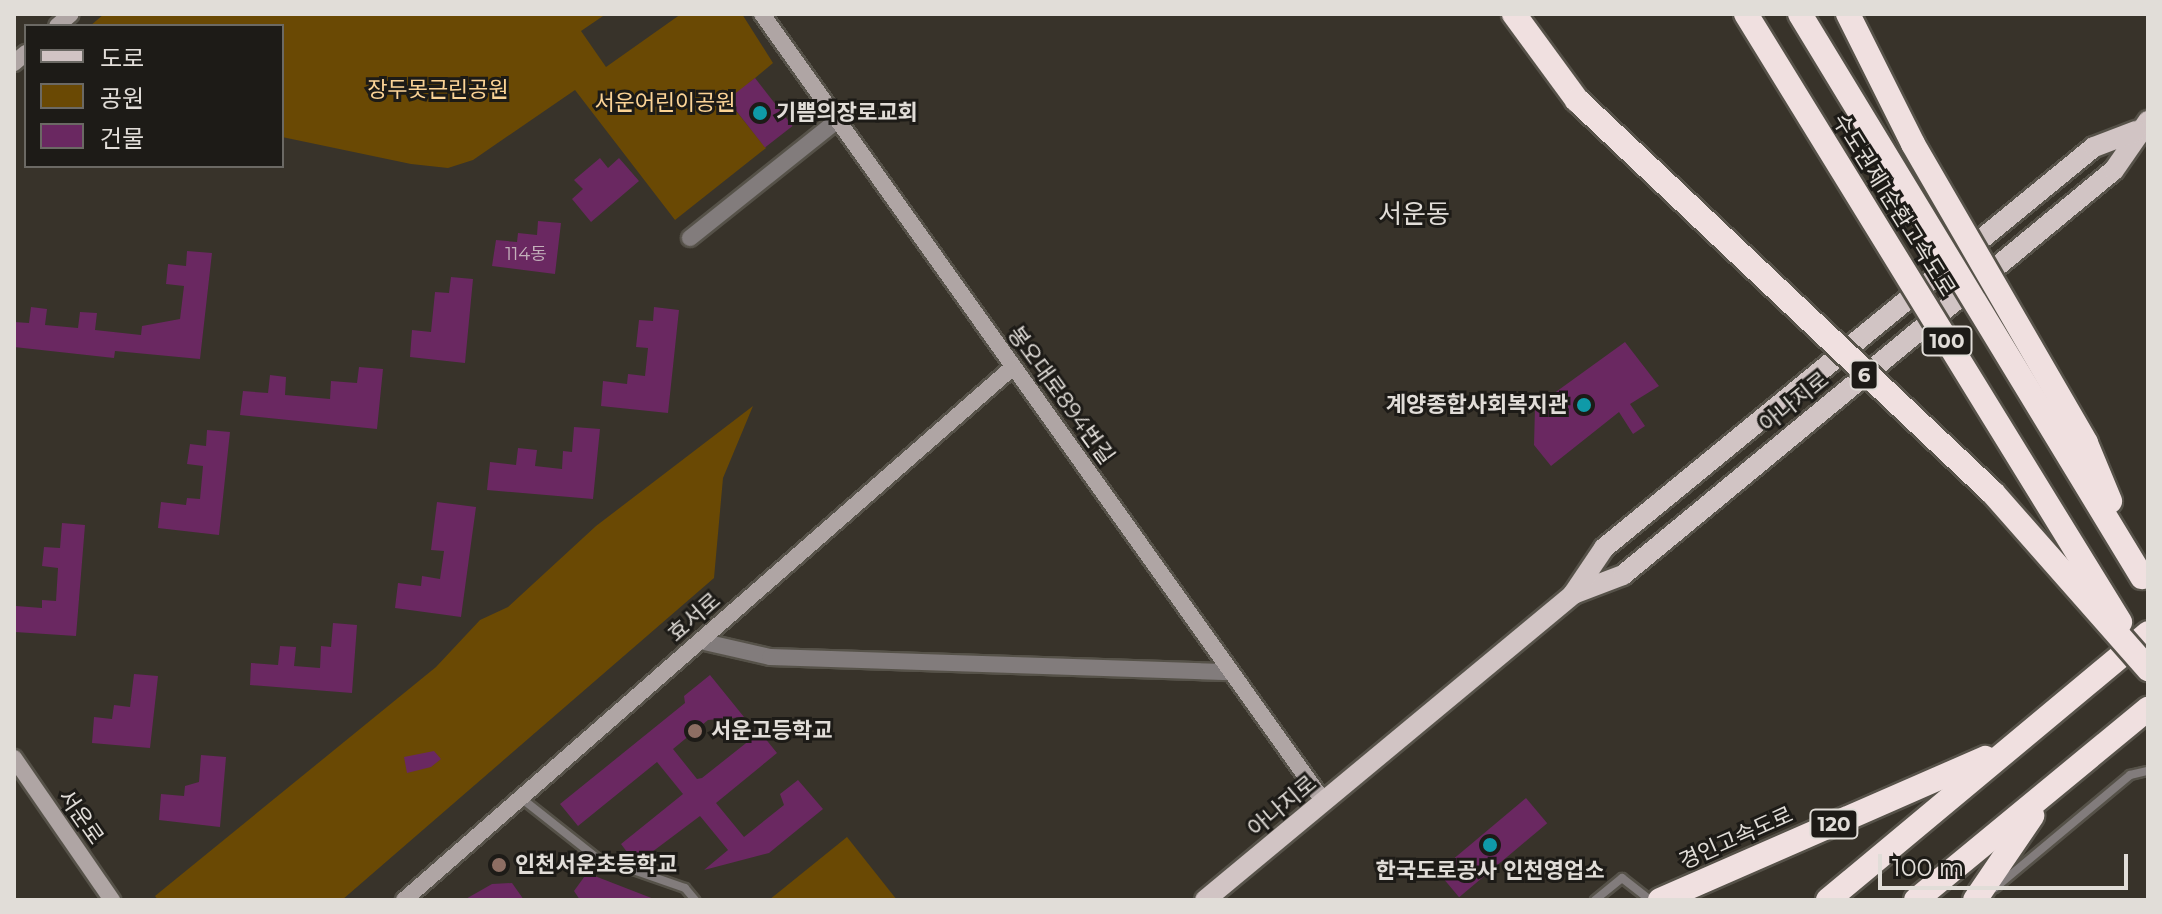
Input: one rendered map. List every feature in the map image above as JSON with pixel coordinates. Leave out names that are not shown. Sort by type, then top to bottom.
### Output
[{"type":"highway","points":[[1514,14],[1577,100],[1993,493],[2148,668]]},
{"type":"highway","name":"수도권제1순환고속도로","points":[[1746,14],[2148,668]]},
{"type":"highway","name":"수도권제1순환고속도로","points":[[1800,14],[2145,582]]},
{"type":"highway","points":[[1848,14],[1913,144],[2086,443],[2145,582]]},
{"type":"highway","name":"경인고속도로","points":[[1828,900],[2148,633]]},
{"type":"highway","points":[[1916,900],[2148,709]]},
{"type":"highway","name":"경인고속도로","points":[[1660,900],[2009,747]]},
{"type":"highway","points":[[1975,900],[2048,792]]},
{"type":"main road","name":"아나지로","points":[[1205,900],[1573,594],[1604,548],[2094,147],[2142,126]]},
{"type":"main road","name":"아나지로","points":[[1573,594],[1623,575],[2114,170],[2142,126]]},
{"type":"street","name":"봉오대로894번길","points":[[762,14],[1324,802]]},
{"type":"street","points":[[690,238],[838,120]]},
{"type":"street","name":"효서로","points":[[404,900],[1013,367]]},
{"type":"street","points":[[700,641],[770,657],[1231,672]]},
{"type":"street","name":"서운로","points":[[15,760],[112,900]]},
{"type":"lane","points":[[1984,900],[2130,775],[2148,771]]},
{"type":"lane","points":[[521,798],[597,858]]},
{"type":"lane","points":[[616,864],[685,888],[695,900]]},
{"type":"lane","points":[[1595,900],[1622,878],[1650,900]]},
{"type":"green space","name":"장두못근린공원","points":[[104,14],[606,14],[581,31],[606,67],[681,14],[742,14],[773,63],[728,101],[766,148],[675,220],[575,90],[473,160],[448,168],[411,164],[284,137],[284,24],[92,24]]},
{"type":"green space","points":[[753,406],[723,478],[714,578],[342,900],[158,900],[155,896],[436,667],[480,620],[508,607],[596,526]]},
{"type":"green space","points":[[847,837],[897,900],[769,900]]},
{"type":"building","name":"기쁨의장로교회","points":[[755,78],[793,126],[765,148],[727,100]]},
{"type":"building","points":[[600,158],[608,168],[619,158],[639,181],[591,222],[572,199],[583,189],[574,180]]},
{"type":"building","points":[[538,221],[561,223],[555,274],[492,266],[496,240],[517,242],[518,233],[537,235]]},
{"type":"building","points":[[187,251],[212,253],[200,359],[115,351],[114,358],[14,347],[14,322],[29,323],[31,307],[47,309],[45,325],[78,328],[80,312],[97,313],[95,330],[141,335],[142,326],[180,319],[184,286],[166,284],[168,264],[186,266]]},
{"type":"building","points":[[451,277],[473,279],[465,363],[410,357],[412,330],[431,332],[435,292],[449,293]]},
{"type":"building","points":[[654,307],[679,310],[668,413],[601,406],[603,381],[627,384],[628,374],[645,376],[648,348],[636,347],[639,320],[653,321]]},
{"type":"building","name":"계양종합사회복지관","points":[[1625,342],[1659,386],[1630,404],[1645,426],[1633,434],[1619,412],[1551,466],[1534,445],[1535,407]]},
{"type":"building","points":[[359,367],[383,369],[377,429],[240,415],[243,391],[268,393],[270,375],[286,377],[285,395],[330,399],[331,381],[357,383]]},
{"type":"building","points":[[574,427],[600,429],[593,499],[487,490],[490,462],[516,465],[518,448],[537,450],[535,466],[562,469],[563,451],[572,452]]},
{"type":"building","points":[[207,430],[230,432],[219,535],[158,528],[161,502],[186,505],[187,498],[200,499],[203,466],[187,464],[190,444],[206,446]]},
{"type":"building","points":[[437,502],[476,507],[461,617],[395,608],[398,583],[421,586],[422,576],[440,579],[444,551],[431,550]]},
{"type":"building","points":[[62,523],[85,525],[76,636],[15,632],[16,606],[42,608],[42,600],[56,601],[58,568],[42,566],[44,547],[60,548]]},
{"type":"building","points":[[333,623],[357,625],[352,693],[250,685],[251,663],[278,665],[280,646],[296,647],[294,666],[320,668],[321,646],[331,647]]},
{"type":"building","points":[[134,674],[158,676],[150,748],[92,743],[94,717],[112,719],[114,705],[130,707]]},
{"type":"building","points":[[710,675],[744,717],[708,720],[673,749],[697,779],[760,732],[777,753],[716,803],[744,837],[784,805],[780,794],[798,780],[823,809],[769,853],[704,870],[728,850],[700,816],[636,864],[621,844],[683,794],[657,762],[578,826],[560,804],[685,703],[684,696]]},
{"type":"building","points":[[434,751],[441,759],[431,767],[407,773],[404,757]]},
{"type":"building","points":[[201,755],[226,757],[220,827],[159,820],[161,794],[184,796],[185,786],[199,782]]},
{"type":"building","name":"한국도로공사 인천영업소","points":[[1526,798],[1547,823],[1459,897],[1438,872]]},
{"type":"building","points":[[587,873],[654,900],[580,900],[574,891]]},
{"type":"building","points":[[512,883],[524,900],[464,900],[492,884]]},
{"type":"place","name":"기쁨의장로교회","points":[[760,113]]},
{"type":"place","name":"계양종합사회복지관","points":[[1584,405]]},
{"type":"place","name":"서운고등학교","points":[[695,731]]},
{"type":"place","name":"한국도로공사 인천영업소","points":[[1490,845]]},
{"type":"place","name":"인천서운초등학교","points":[[499,865]]},
{"type":"district","name":"서운동","points":[[1414,215]]},
{"type":"park label","name":"서운어린이공원","points":[[665,103]]}]
